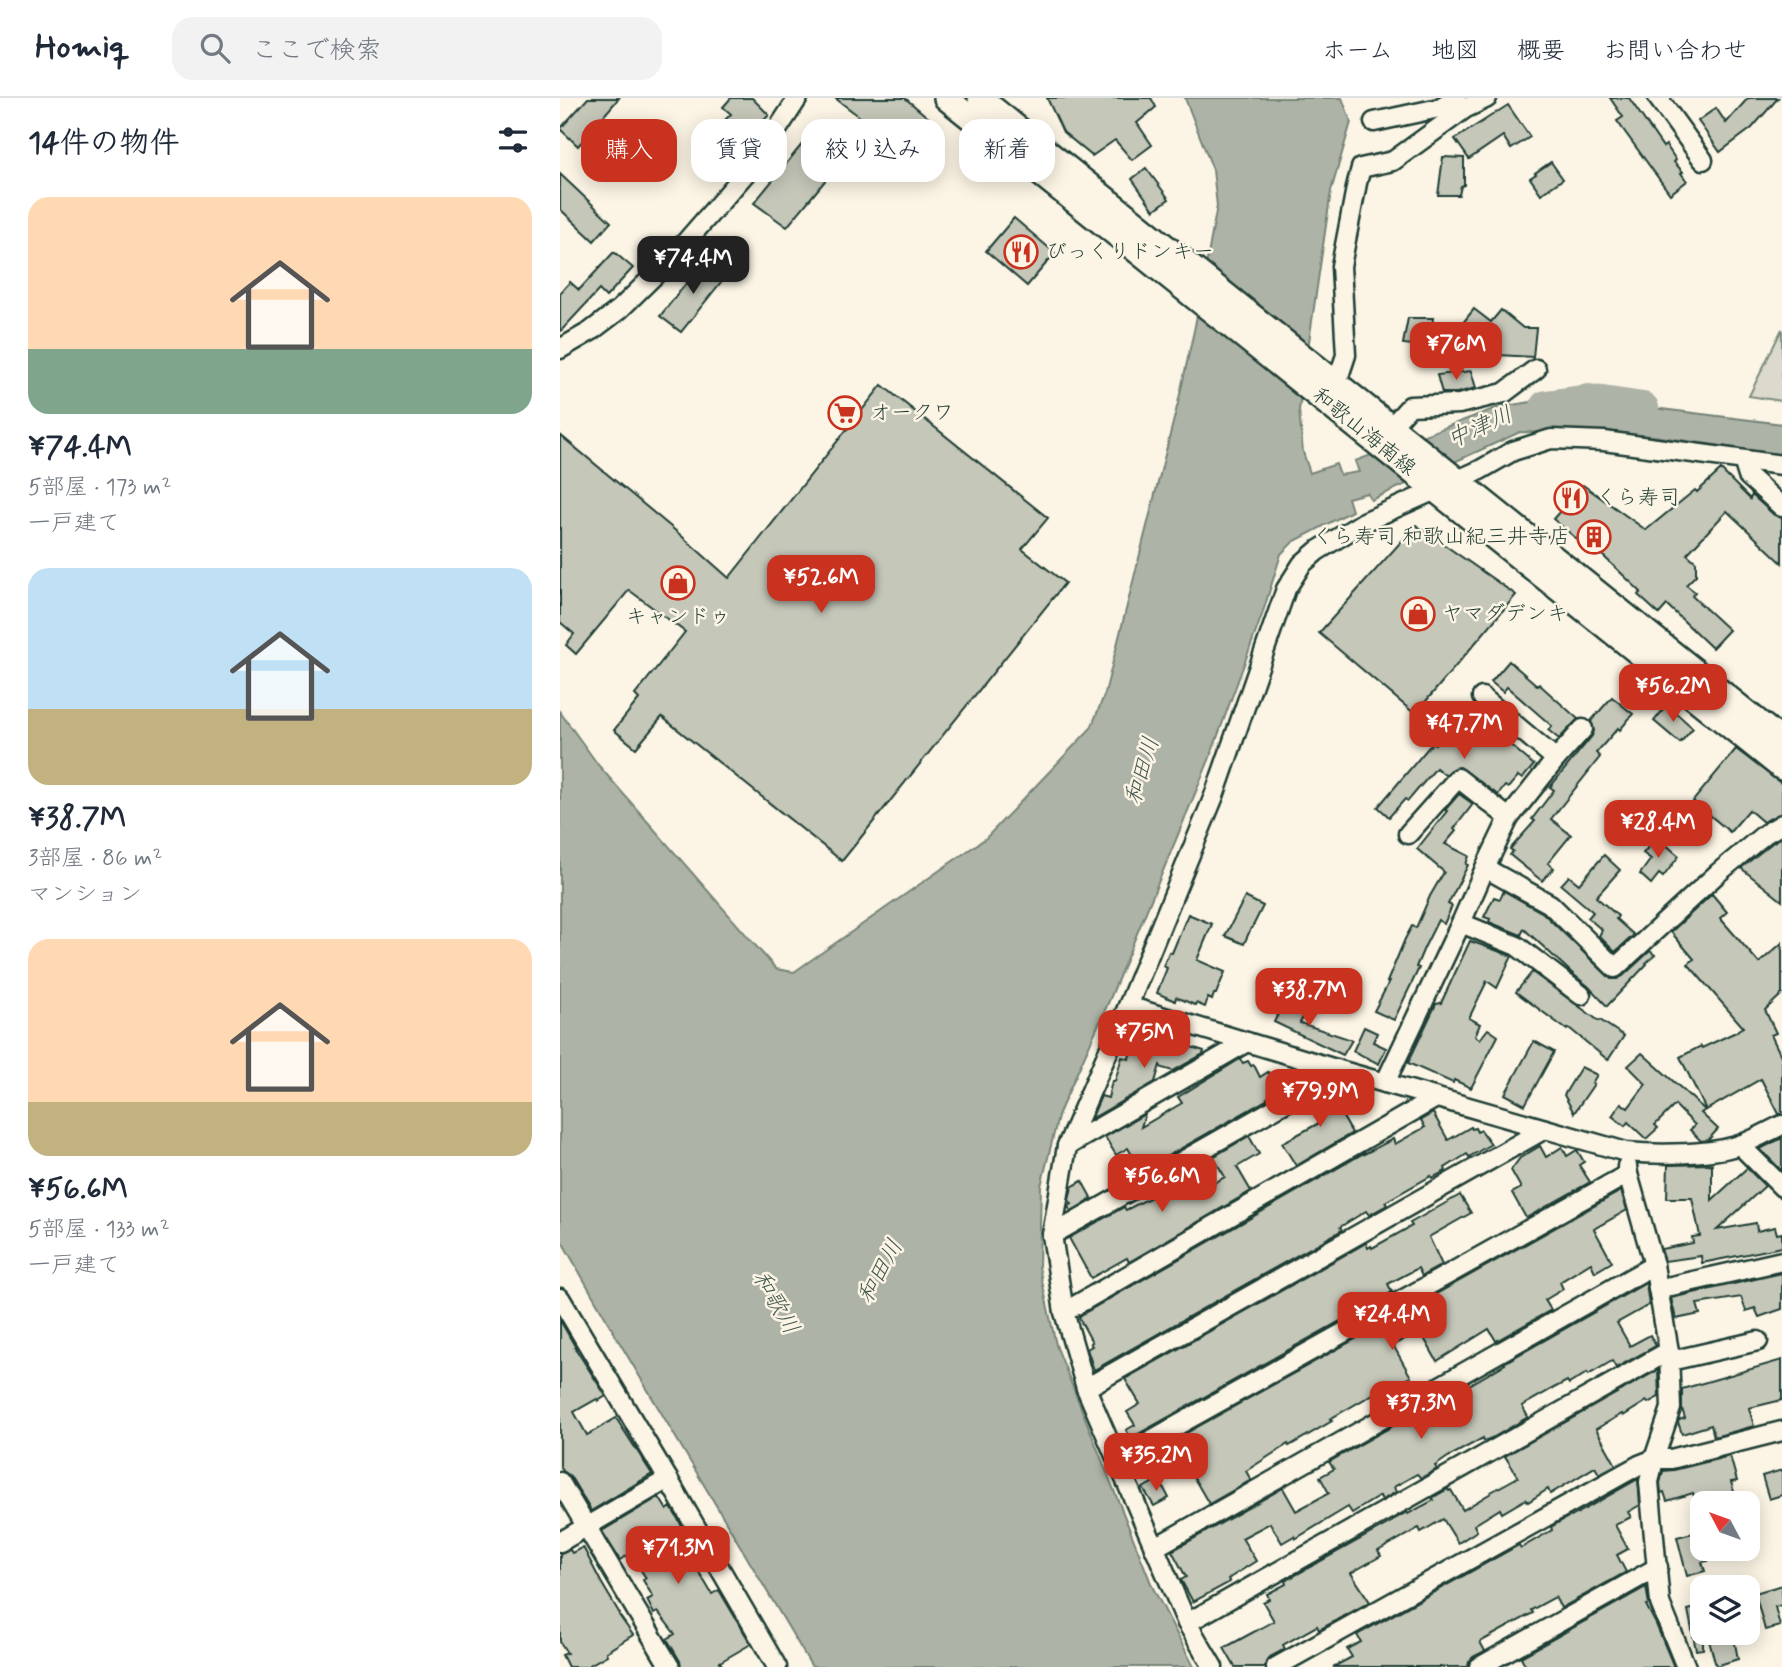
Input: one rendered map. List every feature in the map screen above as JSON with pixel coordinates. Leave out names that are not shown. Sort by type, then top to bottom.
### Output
[{"type":"main road","name":"和歌山海南線","points":[[946,98],[1186,289],[1385,432],[1782,768]]},
{"type":"main road","name":"和歌山海南線","points":[[980,98],[1190,266],[1326,388]]},
{"type":"main road","name":"和歌山海南線","points":[[1440,481],[1782,741]]},
{"type":"street","points":[[560,349],[591,331],[620,309],[670,260],[758,159],[798,98]]},
{"type":"street","points":[[1374,122],[1439,108],[1456,98]]},
{"type":"street","points":[[1326,388],[1346,355],[1341,267],[1361,168],[1393,161],[1466,108],[1487,98]]},
{"type":"street","points":[[1658,98],[1703,160]]},
{"type":"street","points":[[1385,432],[1410,406],[1459,404],[1504,393],[1536,369]]},
{"type":"street","points":[[1213,1667],[1187,1623],[1086,1388],[1064,1312],[1052,1235],[1067,1146],[1214,796],[1286,589],[1303,564],[1317,551],[1364,522],[1440,481],[1480,470],[1513,451],[1550,439],[1604,441],[1782,465]]},
{"type":"street","points":[[1743,460],[1748,476],[1782,507]]},
{"type":"street","points":[[1482,697],[1556,759]]},
{"type":"street","points":[[1385,1083],[1509,818],[1583,729]]},
{"type":"street","points":[[1408,834],[1458,778],[1509,818]]},
{"type":"street","points":[[1485,868],[1550,904],[1615,968],[1717,873],[1765,834],[1782,824]]},
{"type":"street","points":[[1461,923],[1517,946],[1581,995]]},
{"type":"street","points":[[1128,1006],[1626,1152],[1701,1152],[1740,1145],[1782,1125]]},
{"type":"street","points":[[1067,1146],[1247,1042]]},
{"type":"street","points":[[1052,1235],[1318,1084],[1336,1069]]},
{"type":"street","points":[[1064,1312],[1436,1098]]},
{"type":"street","points":[[1086,1388],[1545,1129]]},
{"type":"street","points":[[1740,1145],[1782,1186]]},
{"type":"street","points":[[1626,1152],[1628,1174],[1654,1265],[1669,1356],[1671,1408],[1649,1482],[1660,1603],[1686,1667]]},
{"type":"street","points":[[1117,1459],[1628,1174]]},
{"type":"street","points":[[1658,1289],[1782,1261]]},
{"type":"street","points":[[1154,1548],[1654,1265]]},
{"type":"street","points":[[560,1298],[777,1667]]},
{"type":"street","points":[[1187,1623],[1669,1356],[1758,1341]]},
{"type":"street","points":[[1276,1667],[1639,1465],[1782,1431]]},
{"type":"street","points":[[560,1542],[668,1479]]},
{"type":"street","points":[[560,1482],[670,1667]]},
{"type":"street","points":[[1479,1667],[1658,1567]]},
{"type":"shaded area","points":[[1782,329],[1782,401],[1749,396]]},
{"type":"water","points":[[1185,98],[1342,98],[1351,122],[1331,191],[1299,410],[1303,452],[1310,473],[1336,464],[1340,475],[1359,472],[1355,461],[1499,407],[1564,397],[1782,424],[1782,455],[1654,436],[1520,432],[1371,500],[1367,493],[1348,498],[1352,511],[1293,542],[1281,554],[1262,615],[1209,760],[1109,1001],[1059,1113],[1041,1186],[1039,1267],[1056,1345],[1153,1588],[1194,1667],[812,1667],[560,1238],[560,712],[599,766],[776,969],[794,972],[986,838],[1091,728],[1105,693],[1178,403],[1217,206],[1213,170]]},
{"type":"building","points":[[588,98],[619,98],[601,119],[581,119],[581,142],[578,146],[560,129]]},
{"type":"building","points":[[731,98],[752,98],[769,115],[765,119],[726,119],[731,114],[723,107]]},
{"type":"building","points":[[835,98],[905,98],[930,119],[858,119],[860,117]]},
{"type":"building","points":[[1047,98],[1151,98],[1156,107],[1137,123],[1152,145],[1132,160],[1115,140],[1092,156],[1063,132]]},
{"type":"building","points":[[1610,98],[1629,98],[1663,147],[1666,145],[1687,181],[1670,194],[1617,121],[1623,117]]},
{"type":"building","points":[[1748,98],[1778,98],[1752,128],[1720,152],[1698,121],[1716,108],[1726,123]]},
{"type":"building","points":[[1508,105],[1530,137],[1511,149],[1503,136],[1469,159],[1455,139]]},
{"type":"building","points":[[801,145],[801,182],[824,182],[787,227],[754,203],[771,182],[787,182],[787,163]]},
{"type":"building","points":[[1443,157],[1464,158],[1464,185],[1461,186],[1459,195],[1438,195]]},
{"type":"building","points":[[1551,162],[1563,179],[1541,194],[1530,178]]},
{"type":"building","points":[[1146,168],[1169,199],[1154,210],[1132,179]]},
{"type":"building","points":[[560,174],[611,222],[594,241],[560,209]]},
{"type":"building","name":"びっくりドンキー","points":[[1014,218],[1055,253],[1027,286],[986,251]]},
{"type":"building","points":[[614,252],[633,268],[606,297],[599,290],[560,332],[560,293],[570,282],[579,290]]},
{"type":"building","points":[[705,260],[725,277],[681,332],[660,316]]},
{"type":"building","points":[[1474,309],[1491,322],[1501,310],[1523,328],[1536,328],[1533,357],[1498,355],[1461,325]]},
{"type":"building","points":[[1408,318],[1433,318],[1430,347],[1403,344]]},
{"type":"building","points":[[1471,371],[1476,388],[1457,393],[1442,393],[1437,375]]},
{"type":"building","points":[[882,385],[1048,518],[1022,549],[1065,583],[842,861],[662,717],[636,748],[614,730],[639,699],[635,695],[685,632],[629,590],[576,654],[566,645],[574,634],[560,622],[560,435],[729,578]]},
{"type":"building","points":[[1721,470],[1750,499],[1752,495],[1774,515],[1782,518],[1782,563],[1727,511],[1687,554],[1696,562],[1696,575],[1686,585],[1695,592],[1692,596],[1729,630],[1712,648],[1667,605],[1659,614],[1638,595],[1641,592],[1600,553],[1597,556],[1553,519],[1583,485],[1646,530],[1695,490],[1697,492]]},
{"type":"building","name":"ヤマダデンキ","points":[[1416,525],[1516,595],[1415,714],[1319,633]]},
{"type":"building","points":[[1509,661],[1578,719],[1559,739],[1548,730],[1552,726],[1507,687],[1503,692],[1491,682]]},
{"type":"building","points":[[1612,697],[1633,714],[1596,753],[1600,757],[1551,819],[1571,835],[1548,863],[1554,868],[1542,881],[1510,855],[1513,851],[1510,849],[1535,821],[1532,819],[1554,790],[1550,787],[1592,736],[1594,731],[1591,721]]},
{"type":"building","points":[[1667,705],[1693,728],[1680,743],[1654,721]]},
{"type":"building","points":[[1468,709],[1534,765],[1522,779],[1518,776],[1498,795],[1460,767],[1445,775],[1436,768],[1408,801],[1405,799],[1389,817],[1378,807],[1433,742],[1435,744]]},
{"type":"building","points":[[1736,749],[1782,784],[1782,813],[1763,822],[1749,810],[1730,832],[1693,801]]},
{"type":"building","points":[[1459,794],[1473,804],[1445,844],[1469,856],[1468,865],[1448,904],[1452,906],[1444,924],[1438,920],[1424,948],[1416,967],[1419,968],[1394,1020],[1374,1011],[1389,982],[1405,939],[1412,926],[1416,928],[1444,872],[1417,849]]},
{"type":"building","points":[[1657,837],[1679,856],[1663,877],[1659,874],[1651,884],[1640,874],[1651,859],[1643,853]]},
{"type":"building","points":[[1782,837],[1782,901],[1741,868]]},
{"type":"building","points":[[1604,855],[1620,870],[1596,897],[1618,916],[1616,919],[1634,935],[1615,952],[1599,936],[1602,930],[1588,918],[1593,912],[1561,885],[1569,876],[1579,884]]},
{"type":"building","points":[[1504,891],[1543,913],[1611,979],[1623,976],[1650,951],[1655,955],[1607,1006],[1524,929],[1521,935],[1489,922],[1490,919],[1484,917],[1494,897],[1500,899]]},
{"type":"building","points":[[1712,894],[1727,912],[1720,918],[1759,963],[1782,943],[1782,994],[1765,1010],[1776,1033],[1771,1035],[1782,1058],[1782,1114],[1779,1114],[1761,1079],[1706,1110],[1680,1057],[1743,1027],[1688,964],[1694,959],[1671,932]]},
{"type":"building","points":[[1245,897],[1263,906],[1244,944],[1225,936]]},
{"type":"building","points":[[1188,914],[1212,924],[1197,960],[1225,972],[1216,994],[1212,1000],[1208,998],[1205,1007],[1176,997],[1175,1001],[1157,993],[1167,968],[1163,966],[1169,952],[1172,953]]},
{"type":"building","points":[[1470,941],[1512,956],[1497,988],[1487,981],[1469,1018],[1480,1024],[1475,1036],[1480,1039],[1488,1029],[1498,1036],[1471,1088],[1408,1063],[1436,1004],[1441,1003]]},
{"type":"building","points":[[1532,972],[1624,1036],[1608,1060],[1569,1028],[1567,1030],[1516,992]]},
{"type":"building","points":[[1286,998],[1307,1009],[1300,1023],[1352,1040],[1343,1055],[1274,1022]]},
{"type":"building","points":[[1364,1027],[1377,1033],[1373,1042],[1386,1048],[1379,1064],[1353,1051]]},
{"type":"building","points":[[1138,1034],[1186,1052],[1188,1046],[1204,1051],[1173,1071],[1160,1065],[1155,1082],[1091,1119],[1101,1096],[1108,1098],[1122,1057],[1129,1059]]},
{"type":"building","points":[[1534,1041],[1554,1052],[1525,1105],[1505,1094]]},
{"type":"building","points":[[1642,1053],[1705,1110],[1701,1113],[1718,1129],[1708,1140],[1701,1141],[1690,1130],[1695,1125],[1675,1105],[1655,1125],[1658,1128],[1646,1139],[1628,1122],[1625,1126],[1612,1116],[1621,1103],[1628,1108],[1646,1084],[1628,1066]]},
{"type":"building","points":[[1240,1059],[1243,1063],[1248,1061],[1251,1066],[1254,1065],[1260,1077],[1268,1072],[1279,1091],[1141,1171],[1128,1148],[1116,1155],[1105,1137],[1145,1114],[1141,1127],[1182,1103],[1178,1097]]},
{"type":"building","points":[[1581,1067],[1597,1075],[1574,1113],[1564,1095]]},
{"type":"building","points":[[1334,1085],[1342,1098],[1335,1103],[1352,1133],[1296,1166],[1282,1143],[1321,1122],[1310,1102]]},
{"type":"building","points":[[1433,1113],[1448,1140],[1471,1127],[1477,1132],[1481,1130],[1491,1144],[1469,1157],[1467,1154],[1445,1168],[1446,1171],[1432,1178],[1431,1176],[1385,1202],[1387,1205],[1369,1215],[1366,1211],[1340,1227],[1342,1230],[1094,1370],[1087,1349],[1092,1346],[1092,1342],[1079,1318],[1081,1315],[1364,1153],[1393,1139],[1395,1144],[1425,1127],[1421,1120]]},
{"type":"building","points":[[1249,1136],[1259,1154],[1237,1167],[1251,1191],[1129,1262],[1127,1258],[1091,1278],[1069,1238],[1124,1207],[1126,1210],[1153,1196],[1151,1192],[1185,1173],[1196,1193],[1225,1177],[1213,1157]]},
{"type":"building","points":[[1782,1138],[1782,1171],[1760,1149]]},
{"type":"building","points":[[1540,1146],[1546,1157],[1562,1147],[1567,1156],[1577,1150],[1584,1162],[1579,1165],[1590,1182],[1526,1218],[1512,1193],[1521,1188],[1511,1170],[1520,1158]]},
{"type":"building","points":[[1712,1164],[1712,1200],[1747,1168],[1765,1186],[1717,1230],[1756,1223],[1757,1231],[1775,1227],[1777,1234],[1782,1233],[1782,1247],[1702,1263],[1701,1256],[1665,1261],[1661,1249],[1693,1243],[1692,1237],[1700,1236],[1692,1198],[1667,1198],[1668,1165]]},
{"type":"building","points":[[1082,1181],[1092,1199],[1071,1211],[1068,1207],[1072,1204],[1069,1200],[1072,1187]]},
{"type":"building","points":[[1621,1191],[1627,1210],[1594,1229],[1612,1262],[1595,1272],[1591,1263],[1560,1282],[1563,1289],[1545,1300],[1551,1310],[1496,1341],[1489,1329],[1437,1361],[1420,1331],[1393,1345],[1411,1377],[1376,1396],[1375,1393],[1330,1419],[1332,1421],[1289,1446],[1288,1444],[1246,1471],[1251,1480],[1209,1504],[1183,1459],[1175,1463],[1165,1445]]},
{"type":"building","points":[[1460,1195],[1471,1213],[1429,1237],[1442,1265],[1422,1276],[1418,1268],[1388,1284],[1392,1292],[1131,1438],[1126,1430],[1135,1425],[1127,1412],[1140,1404],[1125,1379],[1366,1243],[1368,1248],[1372,1248]]},
{"type":"building","points":[[1782,1273],[1782,1309],[1759,1317],[1755,1308],[1746,1311],[1741,1297],[1697,1304],[1700,1314],[1676,1319],[1671,1298]]},
{"type":"building","points":[[1646,1283],[1649,1305],[1617,1323],[1630,1346],[1650,1335],[1656,1346],[1616,1368],[1612,1361],[1569,1384],[1567,1381],[1552,1389],[1522,1406],[1528,1417],[1494,1437],[1484,1441],[1483,1438],[1448,1457],[1435,1466],[1437,1469],[1421,1478],[1417,1474],[1394,1487],[1396,1492],[1382,1500],[1380,1496],[1352,1513],[1348,1507],[1295,1539],[1294,1536],[1282,1543],[1270,1523],[1242,1538],[1256,1561],[1228,1579],[1230,1582],[1193,1602],[1181,1580],[1186,1577],[1172,1551],[1283,1488],[1296,1511],[1329,1493],[1320,1477],[1334,1469],[1329,1462]]},
{"type":"building","points":[[560,1320],[606,1396],[574,1412],[587,1435],[616,1418],[652,1474],[591,1511],[570,1476],[560,1466]]},
{"type":"building","points":[[1782,1360],[1782,1400],[1749,1408],[1754,1426],[1714,1437],[1711,1425],[1682,1434],[1678,1422],[1685,1418],[1682,1389]]},
{"type":"building","points":[[1658,1370],[1659,1397],[1596,1429],[1616,1465],[1599,1474],[1595,1467],[1550,1494],[1548,1489],[1528,1502],[1526,1499],[1502,1513],[1500,1509],[1474,1525],[1477,1531],[1458,1543],[1443,1519],[1421,1532],[1419,1528],[1378,1551],[1381,1556],[1351,1573],[1370,1602],[1319,1630],[1317,1626],[1283,1645],[1285,1649],[1270,1657],[1265,1667],[1235,1667],[1224,1648],[1274,1621],[1263,1602],[1269,1599],[1267,1594],[1286,1584],[1285,1581],[1407,1512],[1408,1514],[1434,1500],[1432,1498],[1448,1489],[1463,1510],[1518,1477],[1505,1456]]},
{"type":"building","points":[[1730,1456],[1737,1481],[1731,1482],[1734,1491],[1690,1491],[1690,1494],[1667,1501],[1664,1492],[1661,1493],[1660,1483],[1663,1471]]},
{"type":"building","points":[[1782,1470],[1782,1495],[1769,1499],[1762,1476]]},
{"type":"building","points":[[1159,1479],[1169,1498],[1154,1506],[1143,1488]]},
{"type":"building","points":[[1638,1479],[1640,1505],[1628,1512],[1631,1517],[1615,1525],[1628,1549],[1617,1555],[1626,1572],[1561,1608],[1555,1597],[1531,1610],[1533,1613],[1480,1642],[1485,1651],[1473,1657],[1468,1667],[1333,1667],[1352,1657],[1347,1649],[1361,1642],[1357,1635],[1519,1545],[1521,1548],[1552,1530],[1551,1527]]},
{"type":"building","points":[[659,1497],[667,1510],[671,1507],[697,1552],[690,1557],[712,1594],[719,1590],[751,1644],[720,1662],[723,1667],[681,1667],[667,1639],[675,1634],[658,1612],[654,1614],[647,1600],[653,1597],[643,1580],[646,1578],[630,1554],[620,1560],[602,1531]]},
{"type":"building","points":[[1690,1534],[1690,1561],[1708,1561],[1702,1562],[1705,1571],[1687,1576],[1677,1537]]},
{"type":"building","points":[[583,1547],[619,1615],[633,1635],[586,1667],[568,1667],[562,1655],[567,1653],[560,1642],[560,1553],[570,1550],[572,1553]]},
{"type":"building","points":[[1782,1585],[1782,1605],[1775,1607],[1780,1626],[1765,1630],[1760,1612],[1760,1592]]},
{"type":"building","points":[[1646,1587],[1649,1604],[1646,1605],[1674,1667],[1526,1667],[1521,1657]]},
{"type":"building","points":[[1695,1645],[1703,1645],[1703,1649],[1696,1650]]},
{"type":"building","points":[[1710,1645],[1735,1645],[1738,1659],[1716,1666]]},
{"type":"waterway","name":"中津川","points":[[1546,406],[1589,400],[1643,408]]},
{"type":"place","name":"びっくりドンキー","points":[[1021,252]]},
{"type":"place","name":"オークワ","points":[[845,413]]},
{"type":"place","name":"くら寿司","points":[[1571,498]]},
{"type":"place","name":"くら寿司 和歌山紀三井寺店","points":[[1594,537]]},
{"type":"place","name":"キャンドゥ","points":[[678,583]]},
{"type":"place","name":"ヤマダデンキ","points":[[1418,614]]},
{"type":"water label","name":"和田川","points":[[1143,771]]},
{"type":"water label","name":"和田川","points":[[881,1272]]},
{"type":"water label","name":"和歌川","points":[[775,1303]]}]
